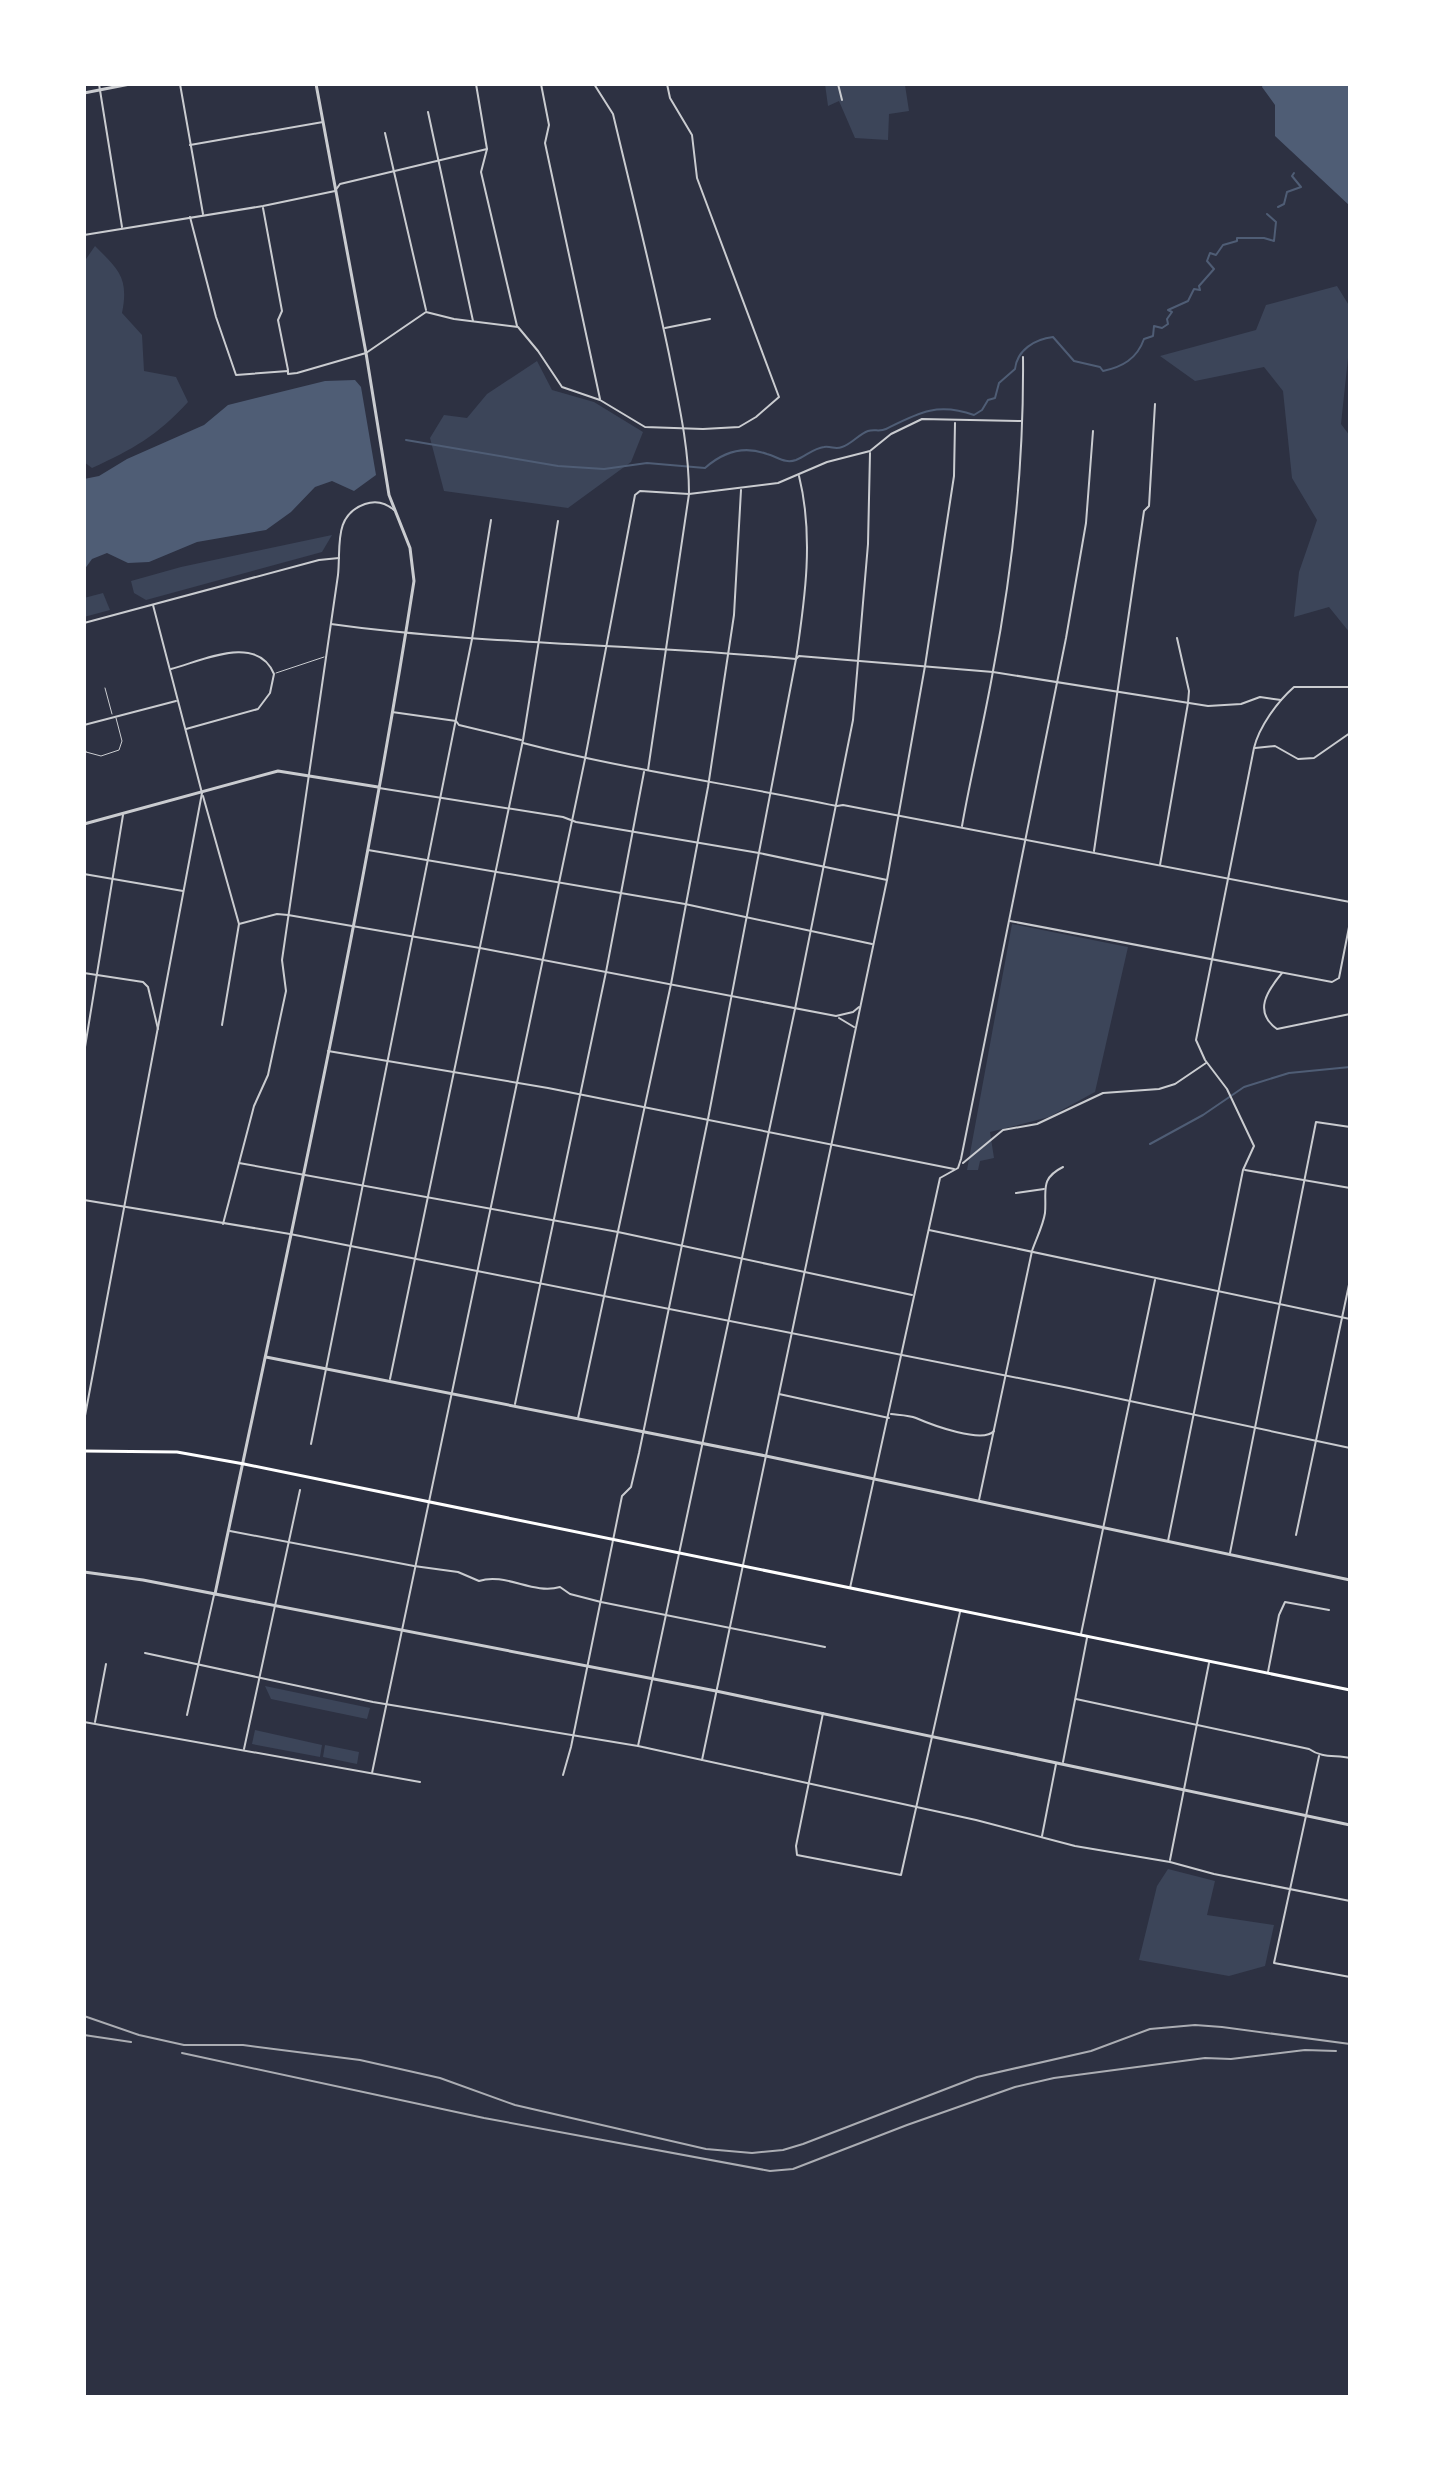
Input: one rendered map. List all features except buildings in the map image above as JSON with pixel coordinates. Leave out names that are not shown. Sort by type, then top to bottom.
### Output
[{"type":"main road","points":[[84,1451],[177,1452],[244,1464],[1350,1690]]},
{"type":"street","points":[[99,84],[122,228]]},
{"type":"street","points":[[84,93],[130,84]]},
{"type":"street","points":[[180,84],[203,215]]},
{"type":"street","points":[[187,1715],[244,1464],[353,925],[406,634],[414,568],[410,548],[389,495],[316,84]]},
{"type":"street","points":[[476,84],[487,149],[481,172],[518,327],[562,387],[600,400],[645,427],[739,427],[764,412],[779,397],[697,178],[692,135],[670,98],[667,84]]},
{"type":"street","points":[[541,84],[549,125],[545,143],[600,400]]},
{"type":"street","points":[[515,1405],[646,771],[689,494],[684,429],[664,328],[613,114],[594,84]]},
{"type":"street","points":[[838,84],[842,100]]},
{"type":"street","points":[[428,112],[473,322]]},
{"type":"street","points":[[190,145],[323,122]]},
{"type":"street","points":[[385,133],[426,312]]},
{"type":"street","points":[[84,235],[335,191],[340,184],[391,169],[487,149]]},
{"type":"street","points":[[263,206],[282,311],[278,320],[288,374],[366,353],[426,312],[518,327]]},
{"type":"street","points":[[190,217],[216,317],[236,375],[288,371]]},
{"type":"street","points":[[664,328],[710,319]]},
{"type":"street","points":[[962,826],[993,672],[1015,524],[1022,454],[1023,357]]},
{"type":"street","points":[[1094,852],[1144,511],[1149,506],[1155,404]]},
{"type":"street","points":[[372,1773],[573,819],[635,495],[640,491],[689,494],[778,483],[827,462],[870,451],[891,434],[922,419],[1022,421]]},
{"type":"street","points":[[702,1760],[887,880],[925,666],[954,476],[955,422]]},
{"type":"street","points":[[960,1165],[1058,681],[1086,523],[1093,431]]},
{"type":"street","points":[[638,1746],[795,1009],[853,720],[868,544],[870,451]]},
{"type":"street","points":[[563,1775],[622,1496],[631,1487],[643,1432],[708,1119],[796,659],[803,620],[807,531],[806,502],[799,475]]},
{"type":"street","points":[[578,1418],[671,984],[709,781],[734,615],[741,489]]},
{"type":"street","points":[[223,1224],[254,1106],[268,1075],[286,991],[282,960],[331,624],[342,523],[348,513],[373,502],[387,504],[395,511]]},
{"type":"street","points":[[311,1444],[472,639],[491,520]]},
{"type":"street","points":[[390,1380],[509,808],[558,521]]},
{"type":"street","points":[[84,623],[319,560],[340,558]]},
{"type":"street","points":[[153,605],[239,924],[222,1025]]},
{"type":"street","points":[[331,624],[472,639],[796,659],[799,656],[993,672],[1188,703],[1228,706],[1260,697],[1281,700]]},
{"type":"street","points":[[1160,866],[1189,691],[1177,638]]},
{"type":"street","points":[[170,669],[243,651],[263,658],[274,674],[270,693],[258,709],[186,729]]},
{"type":"street","points":[[1168,1542],[1243,1170],[1254,1146],[1227,1089],[1207,1062],[1196,1040],[1254,748],[1256,739],[1281,700],[1294,687],[1350,687]]},
{"type":"street","points":[[84,725],[178,701]]},
{"type":"street","points":[[392,712],[456,721],[459,725],[585,759],[962,826],[1350,902]]},
{"type":"street","points":[[1254,748],[1275,746],[1298,759],[1314,758],[1350,733]]},
{"type":"street","points":[[84,824],[278,771],[573,819],[887,880]]},
{"type":"street","points":[[84,1421],[202,793]]},
{"type":"street","points":[[84,1053],[125,818],[123,814]]},
{"type":"street","points":[[367,850],[621,892],[874,945]]},
{"type":"street","points":[[84,874],[184,892]]},
{"type":"street","points":[[239,924],[277,914],[353,925],[836,1016],[855,1027]]},
{"type":"street","points":[[1009,920],[1212,961],[1337,981],[1350,922]]},
{"type":"street","points":[[84,973],[143,982],[148,987],[158,1030]]},
{"type":"street","points":[[1282,973],[1268,989],[1263,1003],[1268,1023],[1277,1029],[1350,1014]]},
{"type":"street","points":[[836,1016],[853,1012],[860,1006]]},
{"type":"street","points":[[328,1051],[580,1094],[955,1170]]},
{"type":"street","points":[[850,1588],[940,1178],[955,1170],[1003,1130],[1037,1124],[1103,1093],[1159,1089],[1175,1084],[1207,1062]]},
{"type":"street","points":[[1230,1554],[1316,1122],[1350,1127]]},
{"type":"street","points":[[238,1163],[618,1232],[914,1296]]},
{"type":"street","points":[[979,1501],[1032,1251],[1045,1213],[1045,1189],[1049,1177],[1063,1167]]},
{"type":"street","points":[[1243,1170],[1350,1188]]},
{"type":"street","points":[[1016,1193],[1045,1189]]},
{"type":"street","points":[[84,1200],[290,1234],[1007,1376],[1350,1448]]},
{"type":"street","points":[[928,1229],[1350,1319]]},
{"type":"street","points":[[1081,1635],[1155,1278]]},
{"type":"street","points":[[1296,1535],[1350,1280]]},
{"type":"street","points":[[266,1357],[766,1456],[1350,1580]]},
{"type":"street","points":[[778,1394],[889,1416],[914,1417],[928,1425],[977,1436],[992,1435],[997,1427]]},
{"type":"street","points":[[244,1750],[300,1490]]},
{"type":"street","points":[[229,1530],[458,1572],[479,1581],[488,1578],[549,1590],[560,1587],[570,1594],[601,1602],[825,1647]]},
{"type":"street","points":[[84,1572],[143,1580],[588,1665],[1350,1825]]},
{"type":"street","points":[[1267,1673],[1279,1615],[1285,1602],[1329,1610]]},
{"type":"street","points":[[823,1713],[796,1846],[797,1855],[901,1875],[961,1610]]},
{"type":"street","points":[[1063,1763],[1088,1636]]},
{"type":"street","points":[[145,1653],[386,1705],[574,1733],[638,1746],[918,1807],[1075,1846],[1170,1862],[1214,1874],[1350,1901]]},
{"type":"street","points":[[1170,1862],[1209,1661]]},
{"type":"street","points":[[94,1723],[106,1664]]},
{"type":"street","points":[[1076,1699],[1309,1749],[1319,1756],[1350,1758]]},
{"type":"street","points":[[84,1722],[420,1782]]},
{"type":"street","points":[[1319,1756],[1274,1963],[1350,1977]]},
{"type":"street","points":[[1041,1837],[1057,1762]]},
{"type":"lane","points":[[274,674],[326,656]]},
{"type":"lane","points":[[84,745],[86,752],[93,756],[119,750],[122,741],[105,688]]},
{"type":"shaded area","points":[[825,84],[905,85],[909,111],[889,114],[888,140],[855,138],[839,101],[828,106]]},
{"type":"shaded area","points":[[1263,84],[1350,84],[1350,206],[1275,136],[1275,105]]},
{"type":"shaded area","points":[[95,246],[120,275],[124,291],[122,313],[142,335],[144,371],[176,377],[188,402],[144,441],[92,468],[84,462],[84,262]]},
{"type":"shaded area","points":[[1337,286],[1350,307],[1350,339],[1341,424],[1350,436],[1350,633],[1329,607],[1294,617],[1299,572],[1317,520],[1292,478],[1283,391],[1264,367],[1195,381],[1160,356],[1256,330],[1266,305]]},
{"type":"shaded area","points":[[537,361],[552,390],[594,402],[643,432],[631,462],[568,508],[444,491],[430,438],[444,415],[467,418],[487,394]]},
{"type":"shaded area","points":[[355,380],[361,387],[376,475],[354,491],[332,481],[315,487],[291,512],[266,530],[197,542],[149,562],[128,563],[107,553],[92,559],[84,570],[84,479],[99,476],[127,459],[204,425],[228,405],[325,381]]},
{"type":"shaded area","points":[[332,535],[322,552],[146,600],[134,593],[131,581],[181,567]]},
{"type":"shaded area","points":[[103,593],[110,610],[84,617],[84,598]]},
{"type":"shaded area","points":[[1012,924],[1128,947],[1095,1092],[1049,1117],[990,1132],[994,1158],[980,1161],[978,1170],[967,1170]]},
{"type":"shaded area","points":[[265,1686],[370,1708],[367,1719],[271,1699]]},
{"type":"shaded area","points":[[255,1730],[322,1745],[320,1757],[252,1744]]},
{"type":"shaded area","points":[[325,1745],[359,1752],[357,1764],[323,1757]]},
{"type":"shaded area","points":[[1168,1869],[1215,1881],[1207,1915],[1274,1925],[1265,1966],[1229,1976],[1139,1960],[1157,1886]]},
{"type":"waterway","points":[[1278,207],[1284,204],[1287,192],[1301,187],[1292,176],[1294,173]]},
{"type":"waterway","points":[[406,440],[558,466],[604,469],[647,463],[705,468],[726,454],[742,450],[758,451],[792,461],[820,448],[842,447],[868,431],[884,430],[908,418],[938,409],[974,415],[982,410],[988,400],[995,398],[999,383],[1015,369],[1023,351],[1040,340],[1053,337],[1074,361],[1100,367],[1103,371],[1128,361],[1144,339],[1153,336],[1154,326],[1162,328],[1168,324],[1167,319],[1172,312],[1168,310],[1188,301],[1194,289],[1200,290],[1199,286],[1214,269],[1207,261],[1210,253],[1216,255],[1223,245],[1237,241],[1237,238],[1274,241],[1276,222],[1267,214]]},
{"type":"waterway","points":[[1150,1144],[1203,1115],[1244,1087],[1289,1073],[1350,1067]]},
{"type":"railway","points":[[84,2016],[139,2035],[184,2045],[243,2045],[360,2060],[440,2078],[515,2105],[706,2149],[752,2153],[783,2150],[803,2144],[977,2077],[1091,2051],[1150,2029],[1195,2025],[1222,2027],[1350,2044]]},
{"type":"railway","points":[[84,2035],[131,2042]]},
{"type":"railway","points":[[182,2053],[484,2118],[770,2171],[793,2169],[1015,2087],[1054,2078],[1205,2058],[1231,2059],[1305,2050],[1336,2051]]}]
